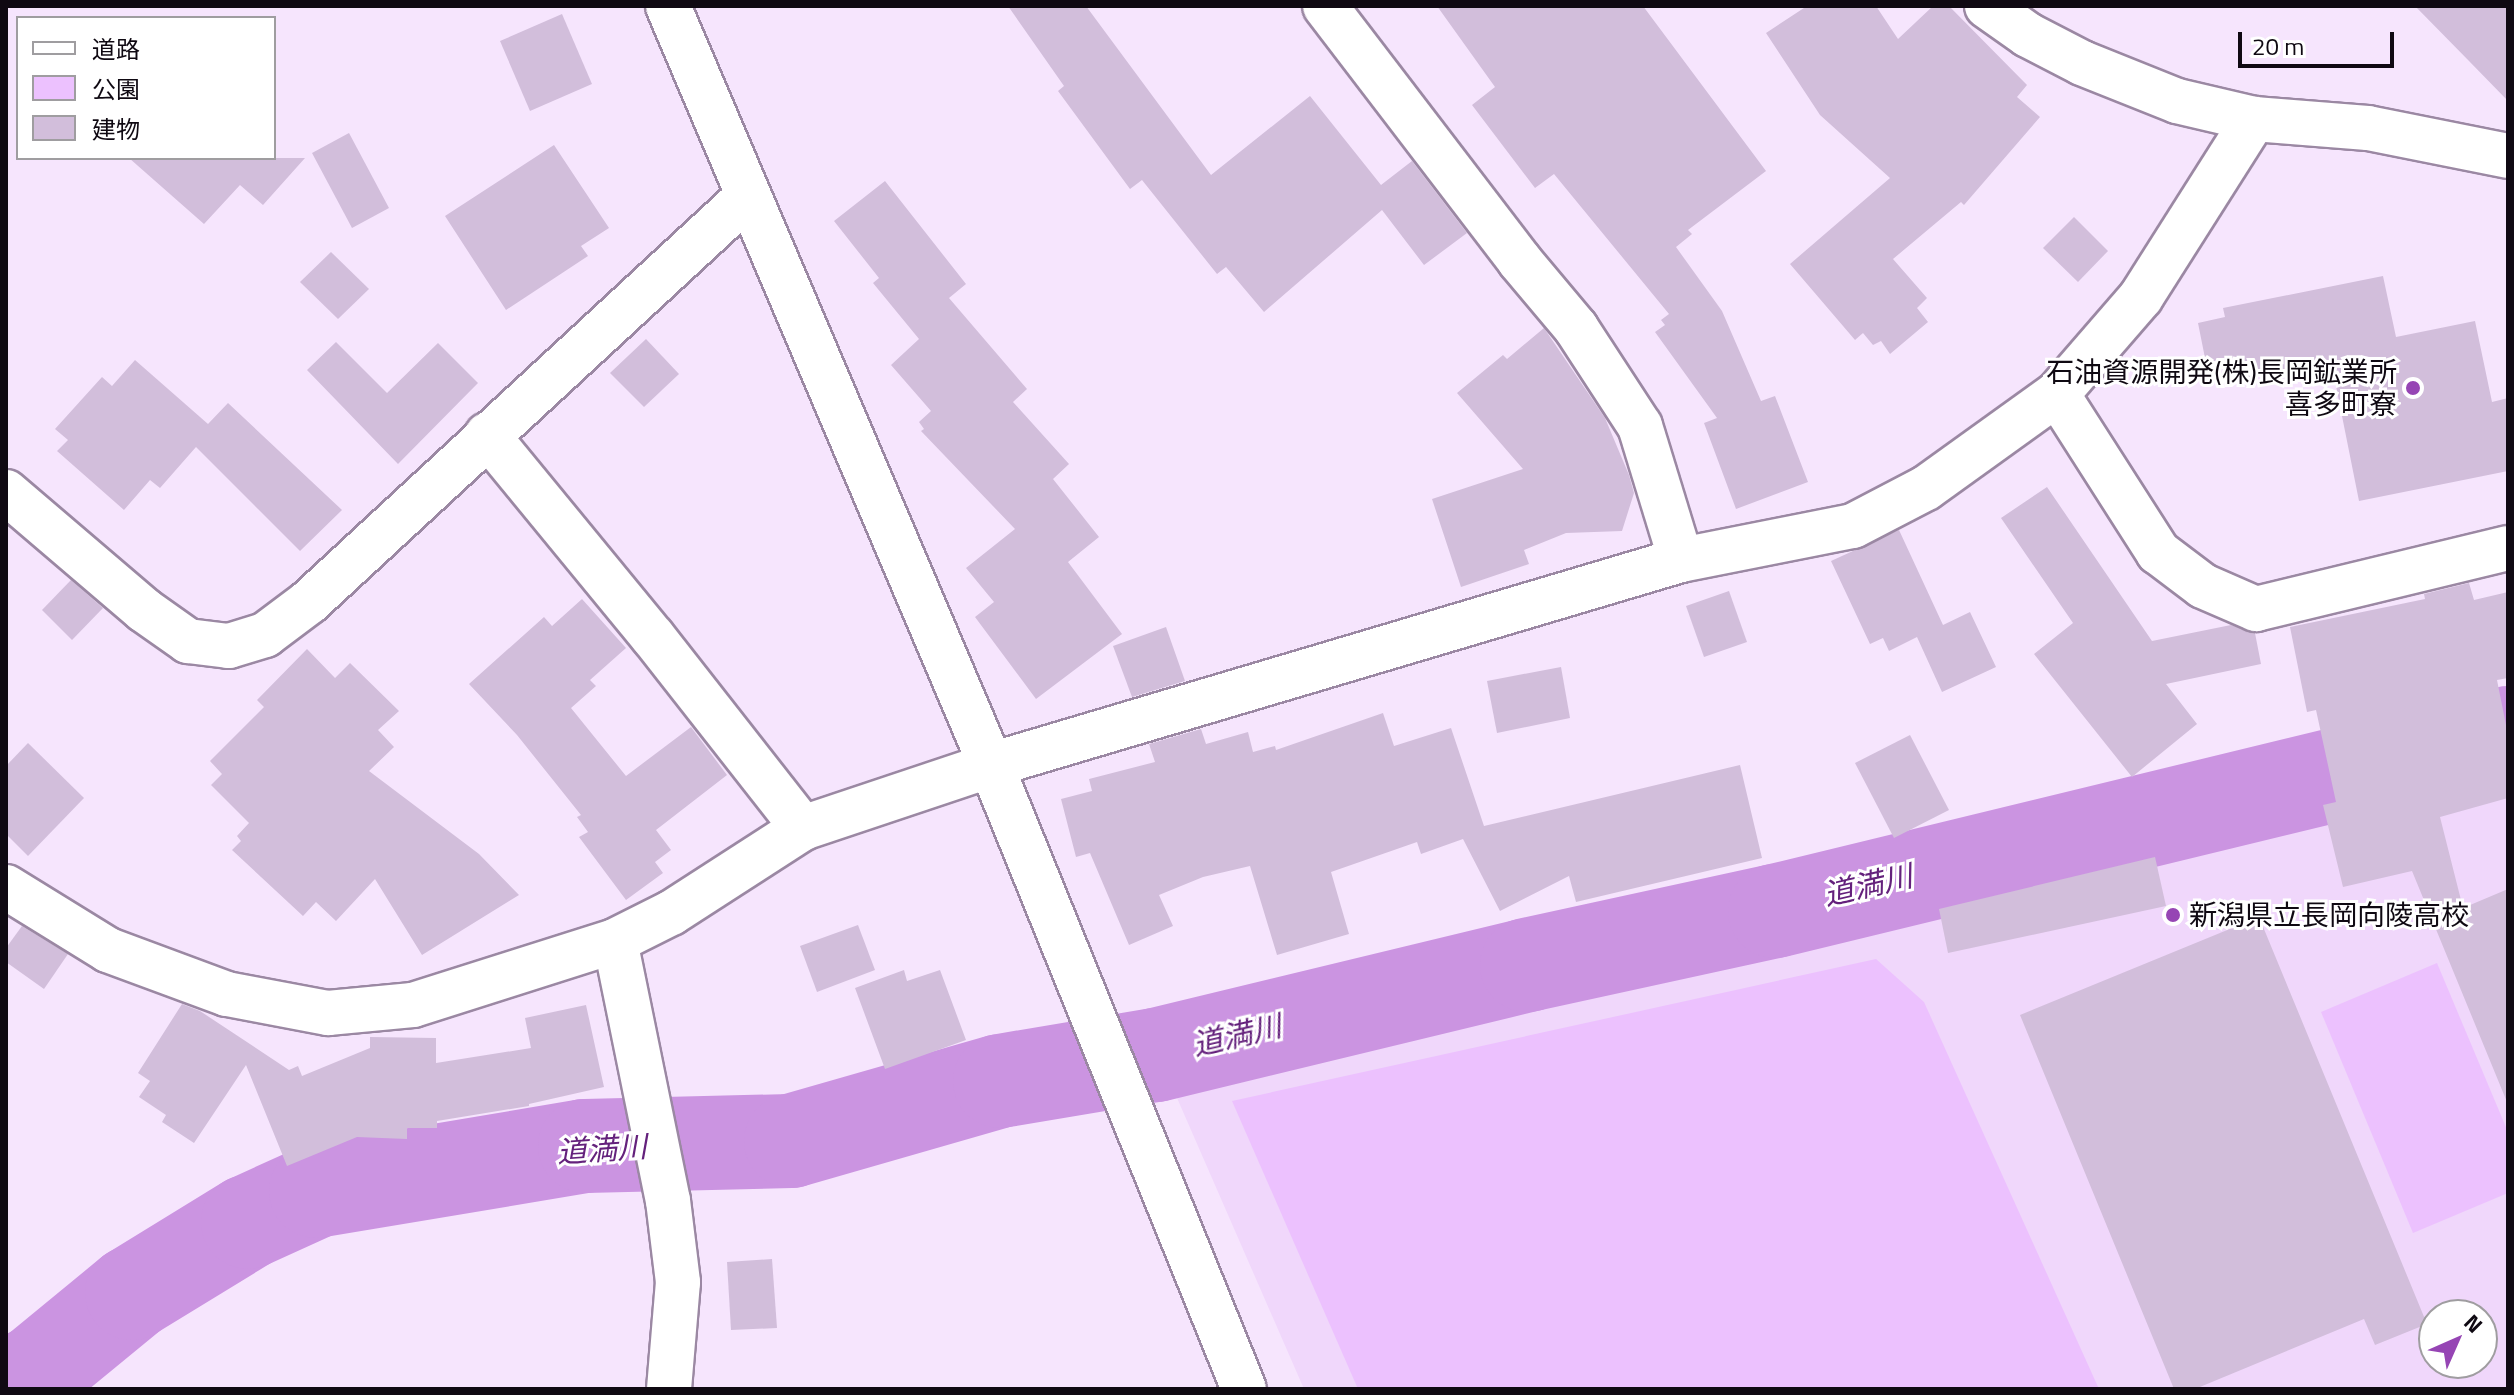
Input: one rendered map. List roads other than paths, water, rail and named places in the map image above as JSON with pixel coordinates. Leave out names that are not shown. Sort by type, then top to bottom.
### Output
[{"type":"street","points":[[668,6],[991,765],[1244,1389]]},
{"type":"street","points":[[1325,6],[1519,260],[1576,328],[1640,426],[1681,560]]},
{"type":"street","points":[[1987,6],[2028,35],[2082,63],[2177,101],[2254,119],[2368,128],[2508,156]]},
{"type":"street","points":[[6,887],[108,950],[227,994],[328,1013],[413,1005],[615,941],[671,913],[803,828],[991,765],[1681,560],[1853,526],[1926,488],[2057,394],[2141,297],[2254,119]]},
{"type":"street","points":[[6,492],[144,610],[188,641],[229,646],[265,635],[309,602],[747,197]]},
{"type":"street","points":[[2057,394],[2158,552],[2203,586],[2256,609],[2508,548]]},
{"type":"street","points":[[487,435],[653,637],[803,828]]},
{"type":"street","points":[[615,941],[668,1201],[678,1282],[669,1389]]},
{"type":"waterway","name":"道満川","points":[[6,1387],[37,1371],[132,1293],[248,1222],[316,1191],[585,1146],[791,1141],[1000,1081],[1156,1055],[1527,965],[1775,911],[2508,733]]},
{"type":"place","name":"石油資源開発(株)長岡鉱業所 喜多町寮","points":[[2413,388]]},
{"type":"place","name":"新潟県立長岡向陵高校","points":[[2173,915]]}]
